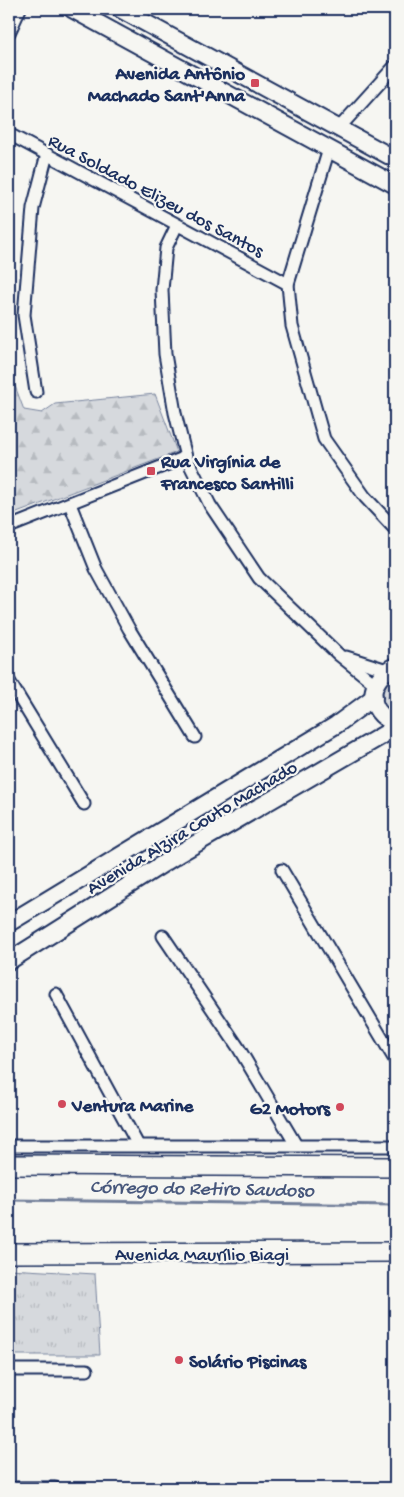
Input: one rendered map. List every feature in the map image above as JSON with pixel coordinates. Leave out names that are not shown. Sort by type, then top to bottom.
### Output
[{"type":"main road","points":[[9,1165],[395,1167]]},
{"type":"main road","name":"Avenida Maurílio Biagi","points":[[9,1253],[395,1252]]},
{"type":"street","points":[[9,33],[20,9]]},
{"type":"street","points":[[72,9],[395,184]]},
{"type":"street","points":[[120,9],[395,159]]},
{"type":"street","points":[[390,9],[395,12]]},
{"type":"street","points":[[183,69],[194,50]]},
{"type":"street","points":[[339,128],[395,66]]},
{"type":"street","name":"Rua Soldado Elizeu dos Santos","points":[[9,134],[288,284]]},
{"type":"street","points":[[329,149],[288,284],[292,326],[324,439],[365,497],[395,529]]},
{"type":"street","points":[[36,392],[24,315],[33,208],[47,154]]},
{"type":"street","points":[[177,224],[166,248],[162,290],[165,354],[175,413],[186,457],[210,505],[259,578],[374,690],[375,705],[380,713],[386,719],[395,723]]},
{"type":"street","points":[[9,528],[186,457]]},
{"type":"street","points":[[70,504],[96,569],[129,629],[195,736]]},
{"type":"street","points":[[340,655],[393,667]]},
{"type":"street","name":"Avenida Alzira Couto Machado","points":[[9,923],[336,725],[374,690],[393,667]]},
{"type":"street","points":[[9,681],[84,804]]},
{"type":"street","name":"Avenida Alzira Couto Machado","points":[[9,961],[180,853],[395,728]]},
{"type":"street","points":[[165,829],[180,853]]},
{"type":"street","points":[[282,870],[395,1060]]},
{"type":"street","points":[[163,936],[238,1047],[296,1145]]},
{"type":"street","points":[[56,994],[138,1146]]},
{"type":"street","points":[[9,1146],[395,1146]]},
{"type":"street","points":[[9,1370],[87,1370]]},
{"type":"street","points":[[17,1488],[55,1488]]},
{"type":"green space","points":[[9,378],[12,378],[24,410],[42,413],[55,404],[155,394],[177,452],[9,516]]},
{"type":"green space","points":[[395,674],[395,716],[384,705],[380,695],[388,679]]},
{"type":"green space","points":[[9,1269],[95,1274],[100,1355],[9,1355]]},
{"type":"waterway","name":"Córrego do Retiro Saudoso","points":[[9,1200],[395,1205]]},
{"type":"place","name":"Avenida Antônio Machado Sant'Anna","points":[[255,83]]},
{"type":"place","name":"Rua Virgínia de Francesco Santilli","points":[[151,471]]},
{"type":"place","name":"Ventura Marine","points":[[62,1104]]},
{"type":"place","name":"G2 Motors","points":[[340,1107]]},
{"type":"place","name":"Solário Piscinas","points":[[179,1360]]}]
